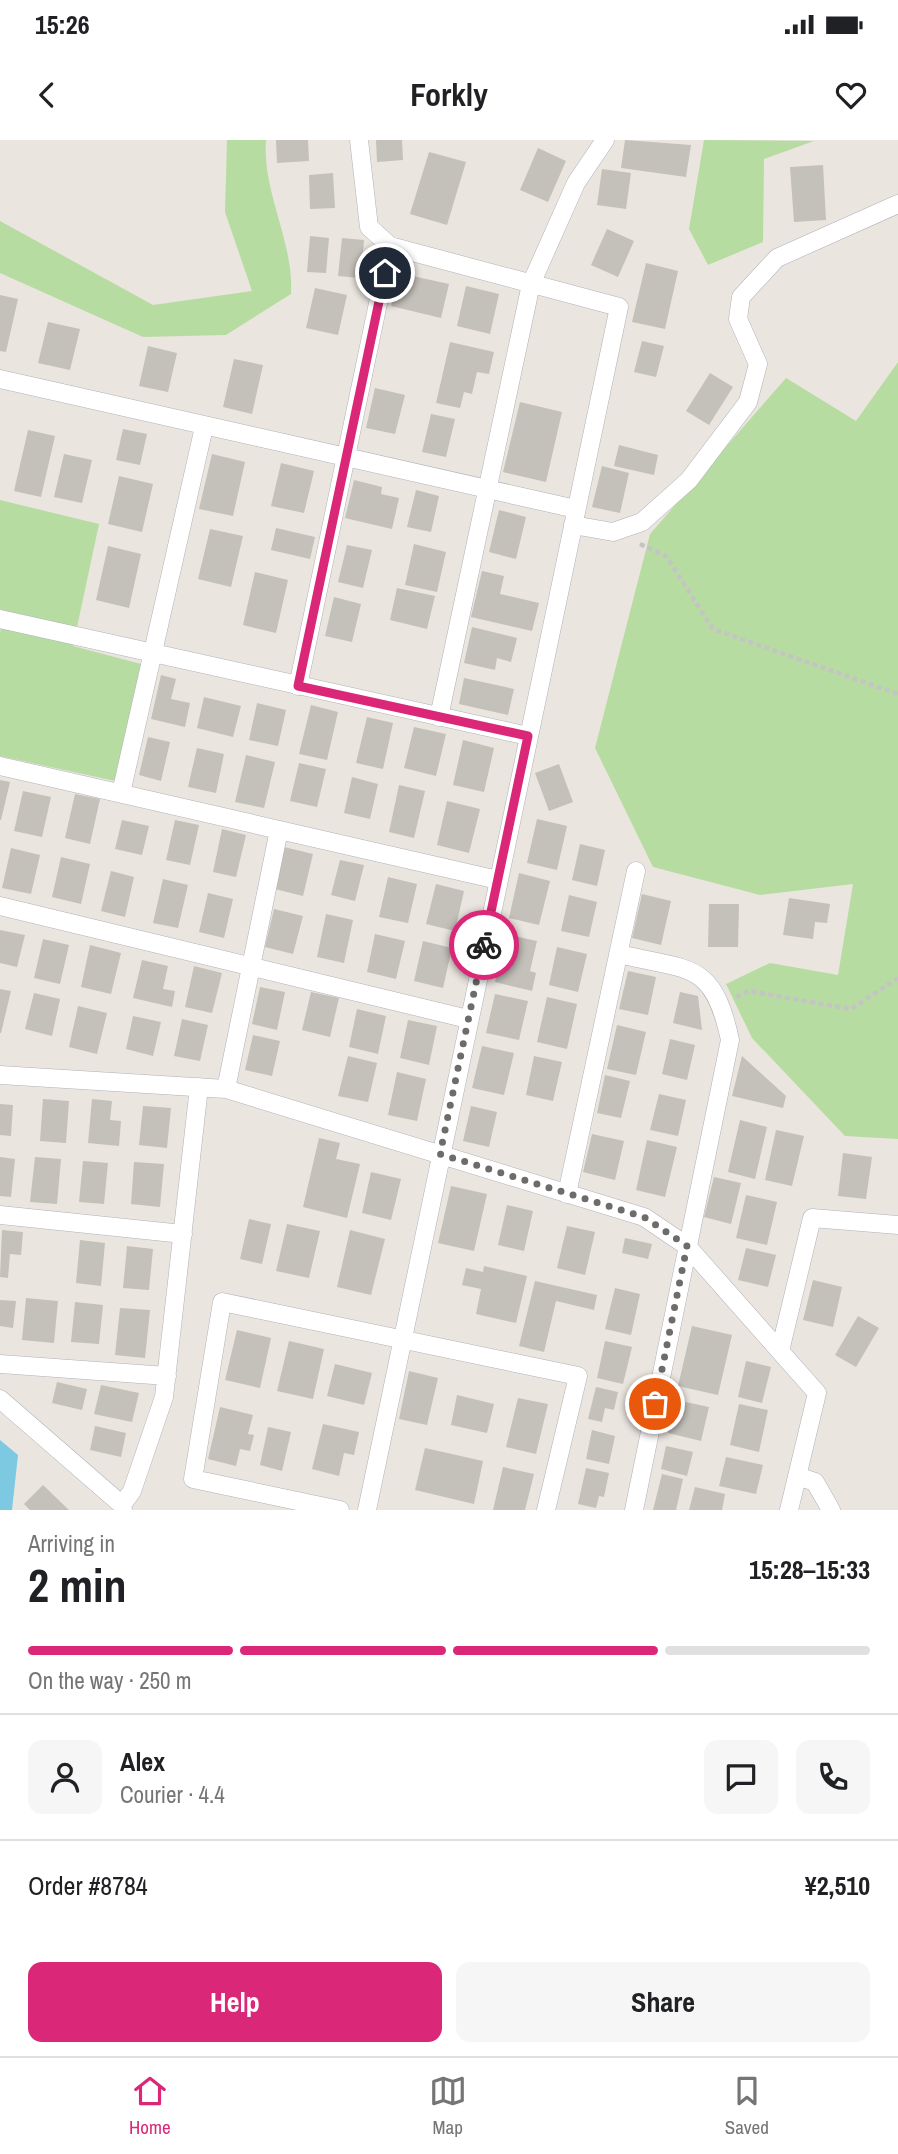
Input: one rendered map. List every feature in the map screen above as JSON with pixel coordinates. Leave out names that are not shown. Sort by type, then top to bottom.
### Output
[{"type":"street","points":[[359,140],[369,227],[390,246],[619,307],[367,1510]]},
{"type":"street","points":[[439,717],[531,284],[576,183],[605,140]]},
{"type":"street","points":[[0,379],[487,489],[613,532],[642,522],[689,480],[748,402],[758,364],[738,319],[741,296],[777,258],[898,204]]},
{"type":"street","points":[[298,686],[390,246]]},
{"type":"street","points":[[121,793],[204,426]]},
{"type":"street","points":[[0,619],[528,736]]},
{"type":"street","points":[[0,765],[498,880]]},
{"type":"street","points":[[226,1089],[279,830]]},
{"type":"street","points":[[567,1194],[636,871]]},
{"type":"street","points":[[0,906],[468,1018]]},
{"type":"street","points":[[619,954],[694,972],[706,978],[723,1004],[730,1040],[634,1510]]},
{"type":"street","points":[[0,1074],[226,1089],[644,1217],[687,1246],[817,1393],[789,1510]]},
{"type":"street","points":[[0,1399],[122,1507],[132,1491],[164,1397],[199,1087]]},
{"type":"street","points":[[0,1215],[183,1234]]},
{"type":"street","points":[[780,1351],[812,1218],[898,1225]]},
{"type":"street","points":[[340,1510],[193,1479],[222,1302],[578,1376],[546,1510]]},
{"type":"street","points":[[0,1364],[167,1376]]},
{"type":"street","points":[[797,1476],[815,1482],[831,1510]]},
{"type":"path","points":[[613,532],[666,556],[713,629],[898,694]]},
{"type":"path","points":[[723,1004],[748,990],[851,1009],[898,978]]},
{"type":"green space","points":[[227,140],[266,140],[269,179],[288,255],[291,294],[226,335],[143,337],[0,273],[0,221],[153,305],[252,291],[225,212]]},
{"type":"green space","points":[[704,140],[814,141],[764,159],[763,242],[708,265],[689,229]]},
{"type":"green space","points":[[898,362],[898,1139],[845,1136],[752,1038],[726,984],[770,963],[838,975],[853,884],[760,895],[653,867],[595,748],[650,534],[786,378],[856,421]]},
{"type":"green space","points":[[0,500],[99,524],[73,646],[141,664],[115,781],[0,756],[0,632],[5,611],[0,609]]},
{"type":"water","points":[[0,1440],[18,1455],[12,1510],[0,1510]]},
{"type":"building","points":[[276,140],[308,140],[309,161],[277,163]]},
{"type":"building","points":[[376,140],[402,140],[403,160],[377,162]]},
{"type":"building","points":[[625,140],[691,145],[686,177],[621,168]]},
{"type":"building","points":[[538,148],[566,161],[548,202],[520,190]]},
{"type":"building","points":[[429,152],[466,162],[447,225],[410,214]]},
{"type":"building","points":[[823,165],[826,220],[794,222],[790,167]]},
{"type":"building","points":[[602,169],[631,173],[626,209],[597,205]]},
{"type":"building","points":[[333,173],[335,208],[310,209],[309,175]]},
{"type":"building","points":[[607,229],[634,241],[618,277],[591,265]]},
{"type":"building","points":[[310,236],[329,238],[326,273],[307,272]]},
{"type":"building","points":[[342,238],[364,240],[361,278],[338,276]]},
{"type":"building","points":[[646,263],[678,271],[665,329],[632,322]]},
{"type":"building","points":[[399,273],[449,284],[441,318],[391,306]]},
{"type":"building","points":[[466,286],[499,294],[490,334],[457,326]]},
{"type":"building","points":[[315,288],[347,295],[338,335],[306,328]]},
{"type":"building","points":[[0,295],[18,299],[6,352],[0,351]]},
{"type":"building","points":[[48,322],[80,329],[70,370],[38,363]]},
{"type":"building","points":[[642,341],[664,346],[656,377],[634,372]]},
{"type":"building","points":[[450,342],[494,352],[489,374],[477,372],[472,394],[464,392],[460,408],[436,403]]},
{"type":"building","points":[[148,346],[177,353],[168,392],[139,386]]},
{"type":"building","points":[[234,359],[263,365],[252,414],[223,407]]},
{"type":"building","points":[[710,373],[733,387],[709,425],[686,411]]},
{"type":"building","points":[[375,388],[405,395],[395,434],[366,428]]},
{"type":"building","points":[[520,402],[562,412],[546,482],[503,472]]},
{"type":"building","points":[[431,414],[455,419],[446,457],[422,452]]},
{"type":"building","points":[[123,429],[147,434],[140,465],[116,460]]},
{"type":"building","points":[[28,430],[55,436],[41,497],[14,491]]},
{"type":"building","points":[[619,445],[658,455],[654,475],[614,466]]},
{"type":"building","points":[[64,454],[92,460],[82,503],[54,497]]},
{"type":"building","points":[[212,454],[245,462],[233,516],[199,509]]},
{"type":"building","points":[[281,463],[314,471],[304,513],[271,506]]},
{"type":"building","points":[[602,466],[629,473],[620,513],[592,507]]},
{"type":"building","points":[[119,476],[153,484],[142,532],[108,524]]},
{"type":"building","points":[[354,480],[382,487],[381,494],[399,498],[392,529],[345,518]]},
{"type":"building","points":[[416,490],[439,496],[431,532],[407,527]]},
{"type":"building","points":[[499,510],[526,517],[516,559],[489,552]]},
{"type":"building","points":[[276,528],[315,537],[310,559],[271,550]]},
{"type":"building","points":[[210,529],[243,536],[231,587],[198,579]]},
{"type":"building","points":[[414,544],[446,552],[437,592],[405,585]]},
{"type":"building","points":[[347,545],[372,550],[363,588],[338,582]]},
{"type":"building","points":[[108,546],[141,554],[129,608],[96,600]]},
{"type":"building","points":[[482,571],[504,576],[500,594],[539,603],[532,631],[471,617]]},
{"type":"building","points":[[255,572],[288,580],[276,633],[243,625]]},
{"type":"building","points":[[397,588],[435,596],[427,629],[390,620]]},
{"type":"building","points":[[334,597],[361,604],[352,642],[325,636]]},
{"type":"building","points":[[472,627],[517,638],[511,662],[497,658],[495,670],[464,663]]},
{"type":"building","points":[[161,675],[176,679],[171,699],[190,703],[185,727],[151,719]]},
{"type":"building","points":[[464,678],[514,689],[508,715],[459,704]]},
{"type":"building","points":[[204,697],[241,706],[233,737],[197,728]]},
{"type":"building","points":[[257,703],[286,710],[278,746],[249,740]]},
{"type":"building","points":[[311,705],[338,712],[327,760],[299,754]]},
{"type":"building","points":[[367,717],[393,723],[383,769],[356,763]]},
{"type":"building","points":[[414,727],[446,734],[436,776],[404,768]]},
{"type":"building","points":[[148,737],[170,742],[161,781],[139,775]]},
{"type":"building","points":[[463,740],[494,748],[484,792],[453,785]]},
{"type":"building","points":[[197,748],[224,754],[216,793],[188,787]]},
{"type":"building","points":[[246,755],[275,762],[264,808],[235,802]]},
{"type":"building","points":[[299,763],[326,769],[317,807],[290,801]]},
{"type":"building","points":[[559,764],[573,802],[549,811],[535,773]]},
{"type":"building","points":[[352,777],[378,784],[370,819],[344,813]]},
{"type":"building","points":[[0,780],[10,782],[1,820],[0,820]]},
{"type":"building","points":[[399,785],[425,791],[414,838],[389,832]]},
{"type":"building","points":[[23,791],[51,797],[42,837],[14,831]]},
{"type":"building","points":[[75,794],[100,799],[90,844],[65,838]]},
{"type":"building","points":[[447,801],[480,809],[469,853],[437,845]]},
{"type":"building","points":[[537,819],[567,826],[557,870],[527,863]]},
{"type":"building","points":[[122,820],[149,826],[142,855],[115,849]]},
{"type":"building","points":[[175,820],[199,825],[190,865],[166,860]]},
{"type":"building","points":[[222,829],[246,835],[236,877],[213,872]]},
{"type":"building","points":[[580,844],[605,850],[597,886],[572,880]]},
{"type":"building","points":[[284,847],[313,854],[303,896],[275,889]]},
{"type":"building","points":[[11,848],[40,855],[31,894],[2,888]]},
{"type":"building","points":[[61,857],[90,864],[81,904],[52,897]]},
{"type":"building","points":[[340,860],[364,865],[355,901],[331,895]]},
{"type":"building","points":[[111,871],[134,877],[125,917],[101,911]]},
{"type":"building","points":[[519,873],[550,881],[539,925],[509,918]]},
{"type":"building","points":[[388,877],[417,884],[408,923],[379,917]]},
{"type":"building","points":[[163,879],[188,885],[178,928],[153,923]]},
{"type":"building","points":[[436,884],[464,891],[455,931],[426,924]]},
{"type":"building","points":[[208,893],[233,899],[224,938],[199,932]]},
{"type":"building","points":[[642,894],[671,901],[661,945],[632,938]]},
{"type":"building","points":[[569,895],[597,902],[589,937],[561,931]]},
{"type":"building","points":[[789,898],[830,904],[827,923],[815,922],[813,939],[783,935]]},
{"type":"building","points":[[709,904],[739,904],[738,947],[708,947]]},
{"type":"building","points":[[274,909],[303,916],[293,954],[265,947]]},
{"type":"building","points":[[326,914],[353,920],[344,963],[317,957]]},
{"type":"building","points":[[0,930],[25,935],[17,967],[0,963]]},
{"type":"building","points":[[375,934],[405,941],[396,979],[367,972]]},
{"type":"building","points":[[514,936],[537,941],[530,971],[536,973],[532,991],[495,982],[499,964],[507,966]]},
{"type":"building","points":[[43,939],[69,945],[60,984],[34,978]]},
{"type":"building","points":[[423,941],[452,948],[443,988],[414,981]]},
{"type":"building","points":[[90,945],[121,953],[111,994],[81,987]]},
{"type":"building","points":[[557,947],[587,954],[578,992],[549,985]]},
{"type":"building","points":[[142,960],[168,966],[163,989],[175,991],[172,1007],[133,998]]},
{"type":"building","points":[[194,966],[222,973],[212,1013],[185,1007]]},
{"type":"building","points":[[628,971],[656,977],[648,1015],[619,1009]]},
{"type":"building","points":[[260,987],[285,992],[277,1030],[252,1024]]},
{"type":"building","points":[[0,989],[11,991],[1,1033],[0,1033]]},
{"type":"building","points":[[311,992],[339,998],[330,1037],[302,1030]]},
{"type":"building","points":[[680,992],[698,996],[702,1030],[673,1023]]},
{"type":"building","points":[[34,993],[60,999],[52,1036],[25,1029]]},
{"type":"building","points":[[495,994],[528,1001],[519,1040],[486,1033]]},
{"type":"building","points":[[547,997],[577,1004],[567,1049],[537,1042]]},
{"type":"building","points":[[78,1006],[107,1013],[97,1054],[69,1047]]},
{"type":"building","points":[[357,1009],[386,1016],[378,1054],[349,1047]]},
{"type":"building","points":[[133,1016],[161,1022],[153,1056],[126,1049]]},
{"type":"building","points":[[182,1019],[208,1025],[200,1061],[174,1056]]},
{"type":"building","points":[[408,1020],[437,1026],[429,1065],[400,1058]]},
{"type":"building","points":[[617,1025],[646,1032],[636,1075],[607,1069]]},
{"type":"building","points":[[253,1035],[280,1041],[272,1076],[245,1070]]},
{"type":"building","points":[[670,1039],[695,1045],[687,1080],[662,1074]]},
{"type":"building","points":[[482,1046],[514,1053],[504,1095],[472,1088]]},
{"type":"building","points":[[348,1056],[377,1063],[368,1102],[338,1096]]},
{"type":"building","points":[[534,1056],[562,1062],[553,1101],[526,1095]]},
{"type":"building","points":[[742,1056],[786,1096],[783,1108],[732,1096]]},
{"type":"building","points":[[397,1072],[426,1079],[417,1121],[388,1115]]},
{"type":"building","points":[[605,1075],[630,1081],[621,1118],[597,1113]]},
{"type":"building","points":[[659,1094],[686,1100],[678,1136],[650,1130]]},
{"type":"building","points":[[43,1099],[69,1101],[66,1143],[40,1141]]},
{"type":"building","points":[[92,1099],[112,1101],[110,1120],[121,1121],[119,1146],[88,1143]]},
{"type":"building","points":[[0,1104],[13,1105],[11,1136],[0,1135]]},
{"type":"building","points":[[143,1106],[171,1108],[167,1148],[139,1145]]},
{"type":"building","points":[[471,1106],[497,1112],[489,1147],[463,1141]]},
{"type":"building","points":[[740,1120],[767,1127],[755,1179],[728,1172]]},
{"type":"building","points":[[776,1130],[804,1136],[792,1186],[765,1180]]},
{"type":"building","points":[[592,1134],[624,1141],[615,1180],[583,1172]]},
{"type":"building","points":[[319,1138],[340,1143],[336,1159],[360,1164],[347,1218],[303,1207]]},
{"type":"building","points":[[647,1140],[677,1147],[665,1197],[636,1190]]},
{"type":"building","points":[[843,1153],[872,1157],[866,1199],[838,1196]]},
{"type":"building","points":[[0,1157],[15,1159],[11,1197],[0,1196]]},
{"type":"building","points":[[35,1157],[61,1159],[57,1204],[30,1202]]},
{"type":"building","points":[[83,1161],[108,1163],[104,1204],[79,1202]]},
{"type":"building","points":[[134,1162],[164,1164],[160,1207],[131,1204]]},
{"type":"building","points":[[371,1172],[401,1179],[391,1220],[362,1213]]},
{"type":"building","points":[[714,1177],[741,1183],[731,1224],[704,1217]]},
{"type":"building","points":[[451,1186],[487,1194],[474,1251],[438,1243]]},
{"type":"building","points":[[746,1195],[777,1202],[767,1245],[736,1238]]},
{"type":"building","points":[[507,1205],[533,1211],[524,1251],[498,1245]]},
{"type":"building","points":[[249,1219],[271,1224],[262,1264],[240,1259]]},
{"type":"building","points":[[287,1224],[320,1231],[309,1278],[276,1271]]},
{"type":"building","points":[[567,1226],[595,1232],[585,1275],[557,1268]]},
{"type":"building","points":[[2,1230],[23,1232],[21,1255],[10,1254],[8,1278],[0,1277]]},
{"type":"building","points":[[350,1230],[385,1239],[371,1295],[337,1287]]},
{"type":"building","points":[[625,1238],[652,1244],[648,1259],[622,1253]]},
{"type":"building","points":[[80,1240],[105,1243],[101,1286],[76,1283]]},
{"type":"building","points":[[127,1246],[153,1249],[149,1290],[123,1288]]},
{"type":"building","points":[[746,1248],[776,1255],[768,1287],[738,1280]]},
{"type":"building","points":[[484,1266],[527,1276],[516,1323],[476,1314],[481,1289],[462,1285],[466,1268],[483,1272]]},
{"type":"building","points":[[813,1280],[842,1287],[833,1327],[803,1320]]},
{"type":"building","points":[[535,1281],[597,1295],[594,1310],[556,1301],[544,1352],[519,1346]]},
{"type":"building","points":[[615,1288],[640,1294],[631,1335],[605,1329]]},
{"type":"building","points":[[26,1298],[58,1301],[54,1343],[22,1340]]},
{"type":"building","points":[[0,1300],[16,1301],[13,1328],[0,1326]]},
{"type":"building","points":[[75,1302],[103,1305],[99,1344],[71,1342]]},
{"type":"building","points":[[120,1308],[150,1310],[145,1358],[115,1355]]},
{"type":"building","points":[[858,1316],[879,1328],[856,1367],[835,1355]]},
{"type":"building","points":[[692,1326],[732,1335],[718,1395],[678,1386]]},
{"type":"building","points":[[237,1330],[271,1338],[260,1388],[225,1380]]},
{"type":"building","points":[[289,1341],[324,1349],[313,1399],[277,1391]]},
{"type":"building","points":[[605,1341],[632,1347],[623,1384],[597,1378]]},
{"type":"building","points":[[746,1361],[771,1367],[762,1403],[738,1397]]},
{"type":"building","points":[[335,1364],[372,1373],[364,1405],[327,1396]]},
{"type":"building","points":[[409,1371],[438,1378],[427,1425],[399,1419]]},
{"type":"building","points":[[57,1382],[87,1389],[82,1410],[52,1403]]},
{"type":"building","points":[[101,1385],[139,1393],[132,1422],[94,1414]]},
{"type":"building","points":[[596,1387],[618,1392],[614,1410],[605,1408],[602,1422],[588,1419]]},
{"type":"building","points":[[457,1395],[494,1404],[487,1433],[451,1425]]},
{"type":"building","points":[[518,1398],[548,1404],[536,1454],[506,1447]]},
{"type":"building","points":[[676,1400],[709,1407],[701,1441],[668,1433]]},
{"type":"building","points":[[739,1404],[768,1410],[759,1452],[730,1445]]},
{"type":"building","points":[[220,1407],[253,1415],[248,1434],[254,1435],[250,1451],[240,1449],[236,1466],[208,1459]]},
{"type":"building","points":[[323,1424],[359,1432],[354,1455],[344,1453],[339,1476],[312,1469]]},
{"type":"building","points":[[95,1426],[126,1433],[121,1457],[90,1450]]},
{"type":"building","points":[[268,1427],[291,1432],[282,1471],[260,1465]]},
{"type":"building","points":[[592,1430],[615,1436],[609,1464],[586,1459]]},
{"type":"building","points":[[666,1446],[693,1452],[687,1476],[661,1469]]},
{"type":"building","points":[[425,1448],[483,1461],[474,1504],[415,1490]]},
{"type":"building","points":[[726,1457],[763,1465],[756,1494],[719,1486]]},
{"type":"building","points":[[503,1467],[534,1474],[525,1510],[493,1510]]},
{"type":"building","points":[[586,1468],[609,1473],[604,1497],[599,1496],[596,1508],[578,1504]]},
{"type":"building","points":[[662,1474],[683,1479],[676,1510],[653,1510]]},
{"type":"building","points":[[43,1485],[69,1510],[30,1510],[24,1504]]},
{"type":"building","points":[[695,1487],[725,1494],[722,1510],[689,1510]]},
{"type":"way so far","points":[[484,945],[440,1154],[644,1217],[687,1246],[655,1404]]},
{"type":"route","points":[[385,273],[298,686],[528,736],[484,945]]}]
